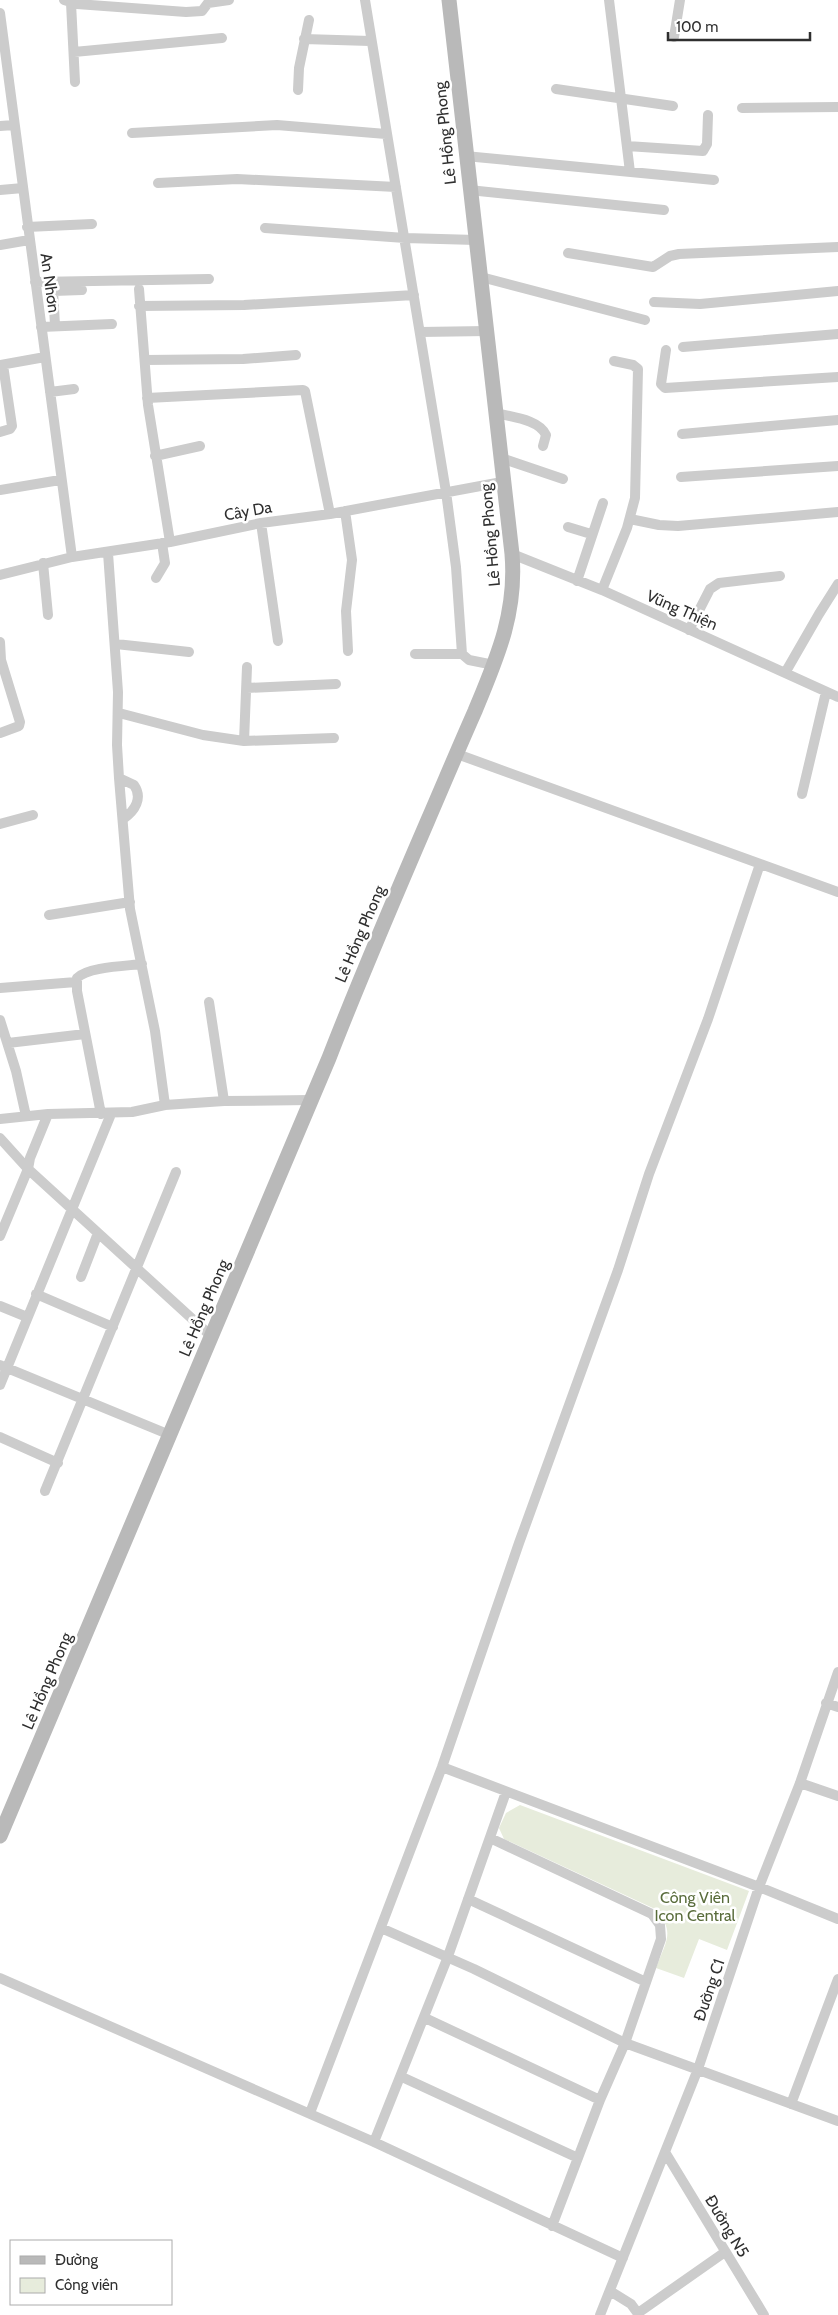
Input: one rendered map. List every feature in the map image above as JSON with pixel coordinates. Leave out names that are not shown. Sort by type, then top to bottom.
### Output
[{"type":"main road","name":"Lê Hồng Phong","points":[[0,1836],[367,962],[457,754],[494,665],[511,608],[512,554],[502,482],[487,331],[448,0]]},
{"type":"street","points":[[75,82],[74,52],[67,1],[186,12],[202,11],[208,3],[229,0]]},
{"type":"street","points":[[365,0],[370,40],[405,238],[446,492],[456,567],[462,654]]},
{"type":"street","points":[[609,0],[630,172]]},
{"type":"street","points":[[674,36],[680,0]]},
{"type":"street","name":"An Nhơn","points":[[0,13],[4,84],[14,125],[60,480],[72,557]]},
{"type":"street","points":[[298,90],[304,38],[309,20]]},
{"type":"street","points":[[74,52],[222,38]]},
{"type":"street","points":[[304,38],[370,40]]},
{"type":"street","points":[[556,89],[621,100],[638,100],[673,106]]},
{"type":"street","points":[[742,108],[838,107]]},
{"type":"street","points":[[627,146],[703,151],[707,144],[708,115]]},
{"type":"street","points":[[0,126],[14,125]]},
{"type":"street","points":[[132,133],[277,125],[386,134]]},
{"type":"street","points":[[465,156],[714,180]]},
{"type":"street","points":[[158,183],[237,179],[396,187]]},
{"type":"street","points":[[0,190],[22,188]]},
{"type":"street","points":[[469,190],[664,210]]},
{"type":"street","points":[[27,227],[92,224]]},
{"type":"street","points":[[265,228],[405,238],[476,240]]},
{"type":"street","points":[[0,245],[28,240]]},
{"type":"street","points":[[568,253],[653,267],[670,256],[680,254],[838,247]]},
{"type":"street","points":[[481,278],[645,320]]},
{"type":"street","points":[[35,282],[209,279]]},
{"type":"street","points":[[139,289],[147,398],[166,543],[165,562],[156,578]]},
{"type":"street","points":[[55,325],[53,291],[82,290]]},
{"type":"street","points":[[654,302],[685,304],[718,303],[838,291]]},
{"type":"street","points":[[139,306],[244,305],[414,295]]},
{"type":"street","points":[[41,327],[112,324]]},
{"type":"street","points":[[420,332],[487,331]]},
{"type":"street","points":[[684,347],[838,334]]},
{"type":"street","points":[[666,350],[661,384],[665,388],[838,377]]},
{"type":"street","points":[[145,360],[243,359],[296,355]]},
{"type":"street","points":[[0,432],[10,429],[12,426],[2,365],[45,357]]},
{"type":"street","points":[[602,590],[630,519],[637,479],[638,369],[633,365],[614,361]]},
{"type":"street","points":[[50,392],[74,389]]},
{"type":"street","points":[[147,398],[305,391],[330,514]]},
{"type":"street","points":[[496,413],[524,420],[541,428],[546,436],[543,446]]},
{"type":"street","points":[[682,434],[838,420]]},
{"type":"street","points":[[155,456],[200,446]]},
{"type":"street","points":[[501,458],[563,479]]},
{"type":"street","points":[[681,477],[838,466]]},
{"type":"street","points":[[0,490],[60,480]]},
{"type":"street","name":"Cây Da","points":[[0,575],[42,562],[166,543],[261,524],[330,514],[502,482]]},
{"type":"street","points":[[577,580],[603,503]]},
{"type":"street","points":[[345,511],[352,560],[346,611],[348,651]]},
{"type":"street","points":[[630,519],[659,526],[678,526],[838,512]]},
{"type":"street","points":[[261,524],[278,641]]},
{"type":"street","points":[[568,526],[591,534]]},
{"type":"street","points":[[108,553],[116,644],[119,778],[130,902],[155,1030],[165,1105]]},
{"type":"street","name":"Vũng Thiện","points":[[512,554],[602,590],[838,697]]},
{"type":"street","points":[[42,562],[48,615]]},
{"type":"street","points":[[689,630],[710,589],[718,583],[780,576]]},
{"type":"street","points":[[785,673],[818,614],[838,584]]},
{"type":"street","points":[[0,642],[1,660],[20,722],[19,726],[14,729],[0,733]]},
{"type":"street","points":[[116,644],[189,652]]},
{"type":"street","points":[[415,654],[462,654],[469,660],[494,665]]},
{"type":"street","points":[[244,741],[247,688],[246,667]]},
{"type":"street","points":[[247,688],[336,684]]},
{"type":"street","points":[[802,794],[826,692]]},
{"type":"street","points":[[119,713],[203,735],[244,741],[334,738]]},
{"type":"street","points":[[457,754],[838,892]]},
{"type":"street","points":[[119,778],[134,784],[138,792],[135,808],[123,819]]},
{"type":"street","points":[[0,824],[33,815]]},
{"type":"street","points":[[310,2113],[382,1928],[442,1766],[519,1543],[618,1270],[649,1174],[708,1020],[760,864]]},
{"type":"street","points":[[49,915],[130,902]]},
{"type":"street","points":[[0,1385],[4,1367],[27,1317],[71,1208],[106,1114],[85,1034],[76,982],[79,975],[86,972],[142,964]]},
{"type":"street","points":[[0,988],[76,982]]},
{"type":"street","points":[[209,1002],[224,1101]]},
{"type":"street","points":[[0,1020],[8,1043],[26,1116]]},
{"type":"street","points":[[8,1043],[85,1034]]},
{"type":"street","points":[[0,1119],[48,1114],[106,1114],[142,1111],[165,1105],[224,1101],[310,1100]]},
{"type":"street","points":[[0,1236],[28,1169],[30,1158],[48,1114]]},
{"type":"street","points":[[0,1138],[28,1169],[211,1336]]},
{"type":"street","points":[[45,1491],[176,1172]]},
{"type":"street","points":[[81,1277],[98,1233]]},
{"type":"street","points":[[36,1294],[113,1327]]},
{"type":"street","points":[[0,1306],[27,1317]]},
{"type":"street","points":[[4,1367],[170,1435]]},
{"type":"street","points":[[0,1437],[58,1463]]},
{"type":"street","name":"Đường C1","points":[[600,2315],[698,2069],[759,1886],[800,1783],[838,1672]]},
{"type":"street","points":[[826,1703],[838,1707]]},
{"type":"street","points":[[442,1766],[506,1792],[759,1886],[838,1919]]},
{"type":"street","points":[[800,1783],[838,1796]]},
{"type":"street","points":[[374,2142],[402,2077],[447,1959],[506,1792]]},
{"type":"street","points":[[490,1838],[652,1914],[660,1925],[661,1939],[646,1982],[552,2226]]},
{"type":"street","points":[[468,1899],[646,1982]]},
{"type":"street","points":[[382,1928],[447,1959],[482,1973],[624,2043],[838,2121]]},
{"type":"street","points":[[0,1978],[310,2113],[623,2258]]},
{"type":"street","points":[[791,2104],[838,1979]]},
{"type":"street","points":[[424,2018],[600,2100]]},
{"type":"street","points":[[402,2077],[578,2158]]},
{"type":"street","name":"Đường N5","points":[[664,2152],[764,2315]]},
{"type":"street","points":[[610,2291],[624,2298],[638,2314],[725,2252]]},
{"type":"green space","name":"Công Viên Icon Central","points":[[520,1805],[749,1891],[727,1950],[699,1939],[684,1978],[656,1968],[666,1944],[667,1931],[665,1924],[655,1909],[504,1839],[499,1828],[506,1813]]}]
